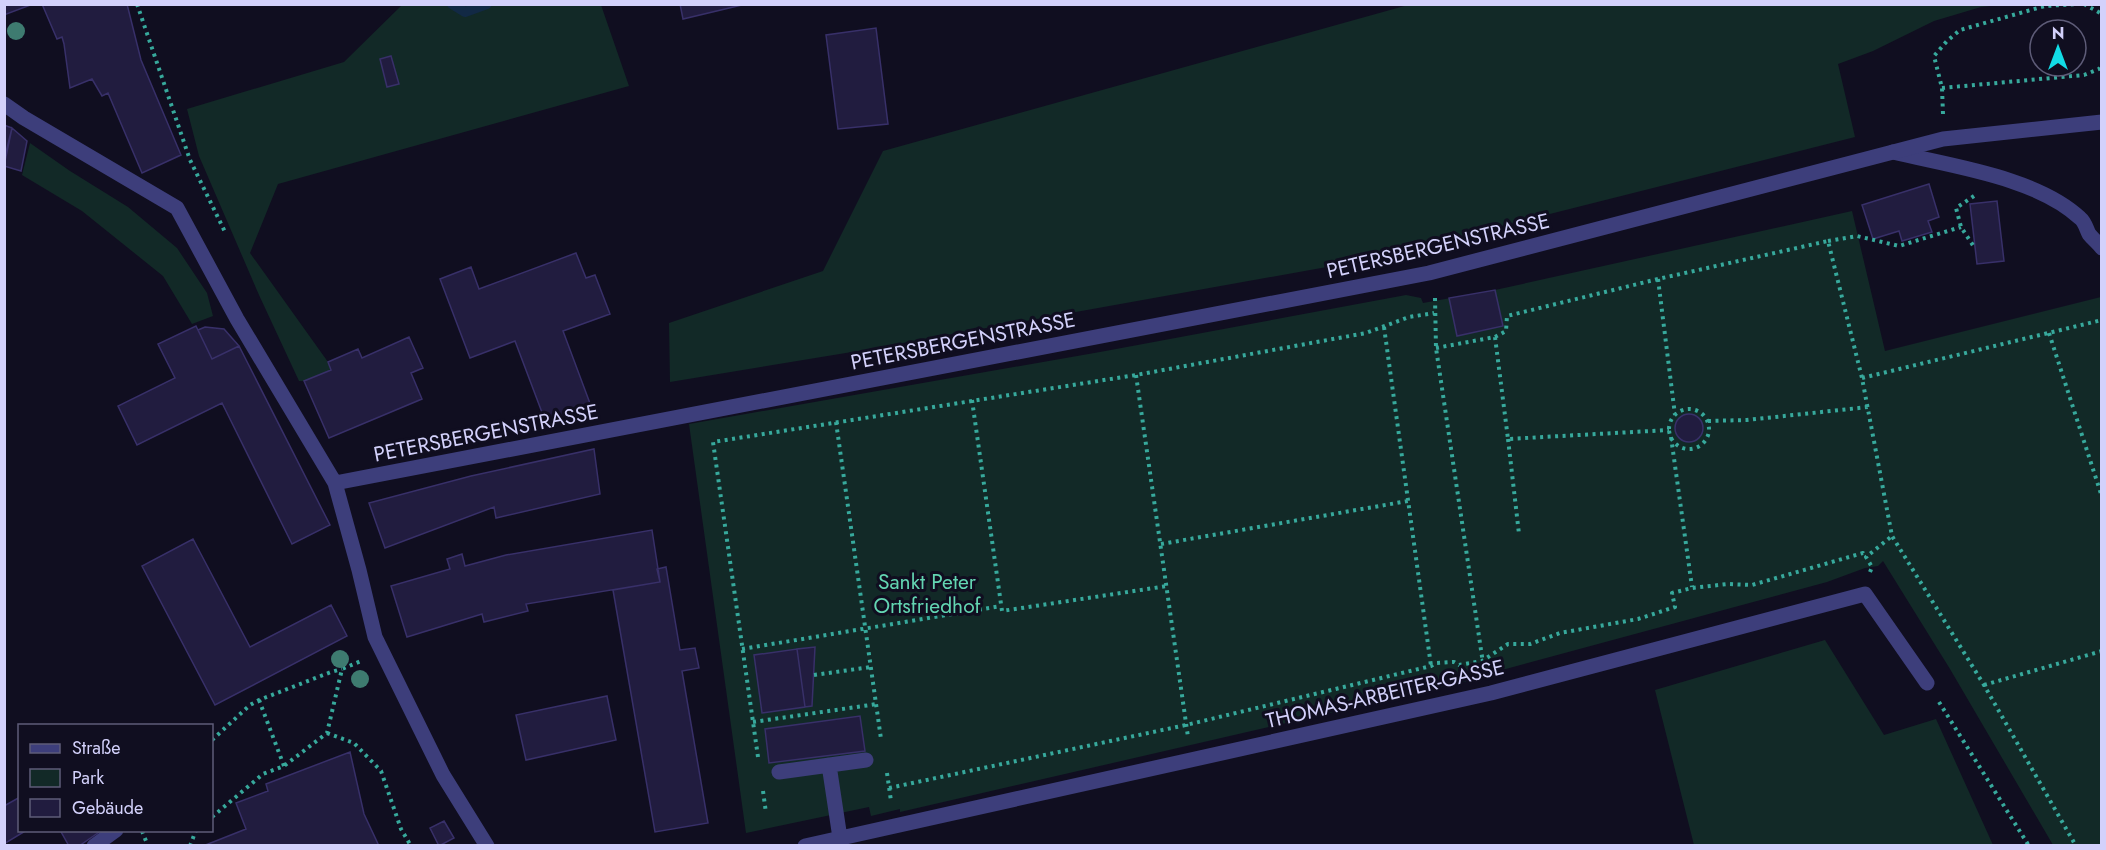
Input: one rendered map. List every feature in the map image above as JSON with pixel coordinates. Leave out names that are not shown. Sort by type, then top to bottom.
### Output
[{"type":"street","points":[[4,104],[177,208],[237,319],[335,483],[375,638],[443,775],[487,846]]},
{"type":"street","name":"PETERSBERGENSTRASSE","points":[[335,483],[1429,273],[1943,139],[2102,122]]},
{"type":"street","points":[[1893,152],[2018,183],[2045,195],[2083,220],[2089,234],[2102,248]]},
{"type":"street","points":[[1865,594],[1927,683]]},
{"type":"street","name":"THOMAS-ARBEITER-GASSE","points":[[805,846],[1491,693],[1865,594]]},
{"type":"street","points":[[779,772],[866,760]]},
{"type":"street","points":[[829,765],[840,838]]},
{"type":"street","points":[[94,846],[115,832]]},
{"type":"path","points":[[137,4],[190,160],[226,234]]},
{"type":"path","points":[[1943,139],[1942,88],[1934,56],[1947,41],[1960,30],[2045,6],[2079,4]]},
{"type":"path","points":[[2084,4],[2102,14]]},
{"type":"path","points":[[1942,88],[2084,75],[2099,69],[2102,64]]},
{"type":"path","points":[[1436,348],[1495,337],[1506,331],[1507,316],[1828,241],[1857,236],[1899,246],[1961,228],[1974,247]]},
{"type":"path","points":[[1828,241],[1862,378],[1892,536],[1984,685],[2076,846]]},
{"type":"path","points":[[1658,279],[1675,415]]},
{"type":"path","points":[[1435,301],[1436,348],[1486,677]]},
{"type":"path","points":[[760,768],[713,442],[1137,375],[1366,333],[1409,317],[1434,313]]},
{"type":"path","points":[[1862,378],[2102,320]]},
{"type":"path","points":[[1384,327],[1431,666]]},
{"type":"path","points":[[2049,333],[2102,497]]},
{"type":"path","points":[[1495,337],[1519,534]]},
{"type":"path","points":[[1137,375],[1186,726]]},
{"type":"path","points":[[972,400],[1002,610],[1167,586]]},
{"type":"path","points":[[1708,421],[1747,420],[1868,407]]},
{"type":"path","points":[[1671,437],[1680,446],[1694,448],[1705,440],[1708,434],[1708,421],[1694,409],[1682,410],[1675,415],[1669,430],[1692,588]]},
{"type":"path","points":[[836,422],[884,758],[866,760]]},
{"type":"path","points":[[1508,440],[1669,430]]},
{"type":"path","points":[[1161,544],[1408,501]]},
{"type":"path","points":[[1866,557],[1892,536]]},
{"type":"path","points":[[889,788],[1186,726],[1436,663],[1454,662],[1459,665],[1482,661],[1508,644],[1530,644],[1560,633],[1638,619],[1675,607],[1672,593],[1728,584],[1752,585],[1863,553],[1872,567],[1865,594]]},
{"type":"path","points":[[742,649],[1001,606]]},
{"type":"path","points":[[1984,685],[2102,651]]},
{"type":"path","points":[[213,739],[250,705],[259,700],[362,660]]},
{"type":"path","points":[[814,675],[871,667]]},
{"type":"path","points":[[213,816],[263,774],[284,766],[327,733],[342,669]]},
{"type":"path","points":[[1927,683],[2029,846]]},
{"type":"path","points":[[259,700],[284,766]]},
{"type":"path","points":[[753,722],[877,704]]},
{"type":"path","points":[[327,733],[354,743],[381,771],[401,829],[411,846]]},
{"type":"path","points":[[763,790],[766,813]]},
{"type":"path","points":[[141,832],[148,846]]},
{"type":"path","points":[[190,846],[196,832]]},
{"type":"green space","points":[[402,5],[601,5],[629,86],[278,184],[250,253],[328,362],[331,370],[299,381],[199,156],[187,109],[344,62]]},
{"type":"green space","points":[[1408,5],[1999,5],[1981,7],[1934,21],[1873,51],[1838,64],[1855,137],[1371,259],[864,350],[670,382],[669,323],[823,271],[883,151]]},
{"type":"green space","points":[[30,143],[128,207],[177,248],[207,293],[213,316],[192,324],[163,276],[82,211],[22,175]]},
{"type":"green space","name":"Sankt Peter Ortsfriedhof","points":[[1852,211],[1885,351],[2101,297],[2101,845],[2053,845],[1950,669],[1883,561],[1878,566],[1865,568],[1827,582],[1491,673],[1486,677],[900,812],[900,809],[871,816],[869,807],[746,833],[689,424],[1100,352],[1406,295],[1421,298],[1423,303],[1495,290]]},
{"type":"green space","points":[[1825,640],[1884,735],[1936,719],[1993,845],[1694,845],[1655,690]]},
{"type":"building","points":[[4,4],[33,4],[4,15]]},
{"type":"building","points":[[42,4],[127,4],[141,60],[181,155],[142,173],[108,93],[102,96],[92,79],[70,88],[62,37],[57,39]]},
{"type":"building","points":[[680,4],[746,4],[683,19]]},
{"type":"building","points":[[876,28],[888,124],[838,129],[826,35]]},
{"type":"building","points":[[391,56],[399,84],[387,87],[380,59]]},
{"type":"building","points":[[4,125],[12,128],[4,160]]},
{"type":"building","points":[[12,128],[27,141],[21,171],[4,166]]},
{"type":"building","points":[[1929,184],[1939,217],[1928,221],[1932,232],[1902,241],[1899,231],[1873,239],[1862,205]]},
{"type":"building","points":[[1997,201],[2004,261],[1977,264],[1970,204]]},
{"type":"building","points":[[576,253],[586,278],[595,275],[610,314],[563,331],[591,406],[546,423],[515,341],[470,358],[440,279],[471,267],[479,289]]},
{"type":"building","points":[[1495,290],[1503,326],[1457,336],[1449,298]]},
{"type":"building","points":[[196,326],[212,359],[239,346],[330,525],[292,544],[222,403],[137,445],[118,406],[175,378],[158,344]]},
{"type":"building","points":[[205,327],[224,329],[239,346],[212,359],[198,330]]},
{"type":"building","points":[[409,337],[423,368],[411,373],[422,399],[329,438],[304,381],[331,370],[328,362],[358,349],[362,358]]},
{"type":"building","points":[[1689,414],[1699,418],[1703,428],[1699,438],[1689,442],[1679,438],[1675,428],[1679,418]]},
{"type":"building","points":[[594,449],[600,494],[496,518],[494,507],[385,548],[369,503],[471,476]]},
{"type":"building","points":[[652,530],[660,582],[526,604],[528,611],[484,622],[482,614],[407,637],[391,586],[450,569],[447,559],[462,554],[465,566],[506,555]]},
{"type":"building","points":[[193,539],[250,647],[331,605],[347,636],[215,705],[142,566]]},
{"type":"building","points":[[666,567],[680,650],[695,648],[699,668],[682,671],[708,823],[655,832],[613,590],[660,582],[657,569]]},
{"type":"building","points":[[815,647],[812,706],[805,707],[797,649]]},
{"type":"building","points":[[797,649],[805,707],[762,713],[754,655]]},
{"type":"building","points":[[607,696],[616,740],[526,760],[516,715]]},
{"type":"building","points":[[860,716],[865,751],[769,763],[765,729]]},
{"type":"building","points":[[350,752],[364,814],[379,846],[203,846],[246,829],[236,803],[268,791],[266,784]]},
{"type":"building","points":[[18,798],[18,832],[24,832],[4,844],[4,806]]},
{"type":"building","points":[[444,821],[454,838],[439,846],[430,828]]},
{"type":"building","points":[[61,832],[99,832],[79,846],[69,846]]},
{"type":"waterway","points":[[452,4],[465,12],[487,4]]}]
